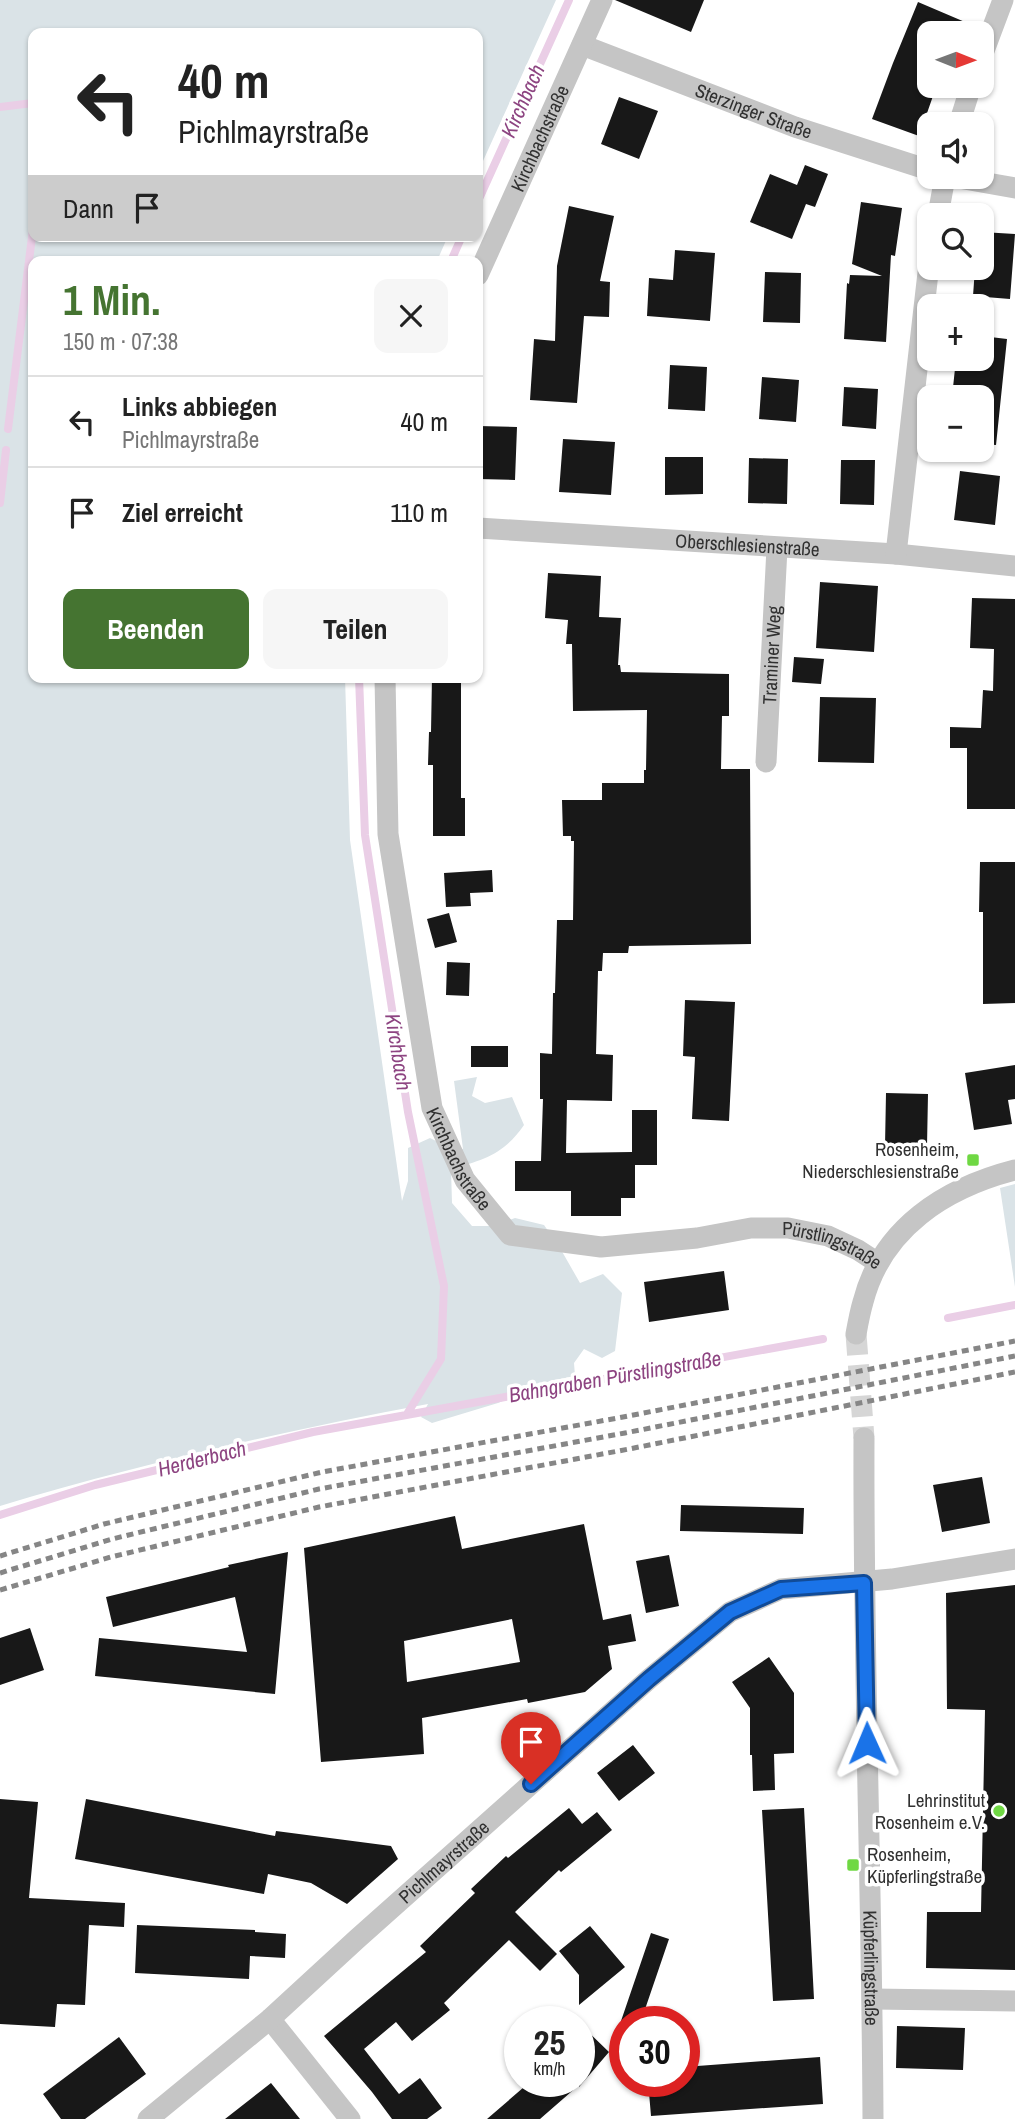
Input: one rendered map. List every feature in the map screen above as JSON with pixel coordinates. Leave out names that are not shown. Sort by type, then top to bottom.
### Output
[{"type":"street","name":"Kirchbachstraße","points":[[483,264],[602,0]]},
{"type":"street","points":[[994,24],[1003,0]]},
{"type":"street","name":"Sterzinger Straße","points":[[582,45],[795,127],[917,166]]},
{"type":"street","points":[[994,184],[1015,188]]},
{"type":"street","points":[[896,554],[927,280]]},
{"type":"street","name":"Oberschlesienstraße","points":[[483,527],[896,554],[1015,566]]},
{"type":"street","name":"Traminer Weg","points":[[766,762],[777,548]]},
{"type":"street","name":"Kirchbachstraße","points":[[385,683],[388,834],[432,1108],[465,1180],[510,1235],[601,1247],[697,1238]]},
{"type":"street","name":"Pürstlingstraße","points":[[697,1238],[751,1228],[788,1228],[828,1236],[878,1263],[902,1230],[927,1208],[959,1189],[1015,1170]]},
{"type":"street","points":[[856,1334],[863,1300],[878,1263]]},
{"type":"street","name":"Küpferlingstraße","points":[[864,1438],[873,2119]]},
{"type":"street","name":"Pichlmayrstraße","points":[[148,2119],[270,2019],[649,1679],[730,1612],[781,1589],[864,1583],[1015,1559]]},
{"type":"street","points":[[873,1998],[1015,2001]]},
{"type":"street","points":[[270,2019],[350,2119]]},
{"type":"shaded area","points":[[0,0],[556,0],[483,161],[483,28],[28,28],[28,242],[445,242],[439,256],[28,256],[28,683],[345,683],[350,840],[402,1201],[408,1181],[408,1148],[430,1138],[446,1146],[463,1149],[454,1081],[477,1077],[472,1096],[485,1103],[512,1097],[524,1125],[501,1149],[451,1169],[452,1203],[472,1226],[492,1226],[515,1218],[544,1225],[580,1283],[603,1274],[622,1293],[615,1351],[602,1358],[584,1349],[574,1363],[575,1376],[550,1381],[498,1403],[432,1423],[421,1417],[428,1404],[212,1449],[0,1506]]},
{"type":"shaded area","points":[[1015,1184],[1015,1287],[1000,1188]]},
{"type":"building","points":[[615,0],[704,0],[691,32]]},
{"type":"building","points":[[918,2],[963,21],[917,21],[917,98],[932,98],[927,112],[917,112],[917,135],[872,119]]},
{"type":"building","points":[[619,97],[658,111],[639,159],[601,144]]},
{"type":"building","points":[[805,165],[828,174],[815,207],[806,204],[792,239],[750,222],[770,174],[797,185]]},
{"type":"building","points":[[861,202],[902,208],[895,256],[891,255],[886,342],[844,339],[847,283],[849,284],[850,275],[882,276],[852,264]]},
{"type":"building","points":[[569,206],[614,216],[600,281],[610,282],[609,317],[584,316],[577,403],[530,400],[534,339],[555,341],[557,266]]},
{"type":"building","points":[[994,233],[1015,234],[1010,299],[994,298],[994,294],[973,294],[974,280],[994,280]]},
{"type":"building","points":[[675,250],[715,253],[710,321],[647,316],[649,278],[673,280]]},
{"type":"building","points":[[765,272],[801,273],[800,323],[763,322]]},
{"type":"building","points":[[994,337],[1007,339],[996,445],[994,385],[953,385],[955,371],[994,371]]},
{"type":"building","points":[[670,365],[707,367],[705,411],[668,409]]},
{"type":"building","points":[[762,377],[799,380],[796,422],[759,419]]},
{"type":"building","points":[[844,387],[878,389],[876,429],[842,426]]},
{"type":"building","points":[[483,426],[517,427],[515,480],[483,479]]},
{"type":"building","points":[[563,439],[615,442],[611,495],[559,492]]},
{"type":"building","points":[[665,457],[703,457],[703,494],[665,495]]},
{"type":"building","points":[[749,458],[788,459],[787,504],[748,503]]},
{"type":"building","points":[[841,460],[875,460],[874,505],[840,504]]},
{"type":"building","points":[[960,471],[1000,476],[995,525],[954,520]]},
{"type":"building","points":[[548,573],[601,576],[599,617],[621,618],[618,665],[621,672],[729,674],[729,716],[722,716],[721,769],[750,769],[751,944],[629,946],[628,953],[603,953],[602,971],[598,971],[596,1054],[613,1055],[612,1101],[567,1100],[566,1153],[632,1152],[632,1110],[657,1110],[657,1165],[635,1165],[635,1198],[621,1198],[621,1216],[571,1216],[571,1191],[515,1191],[515,1161],[541,1161],[543,1099],[540,1099],[540,1053],[552,1054],[557,920],[573,920],[574,841],[571,841],[571,836],[563,836],[562,800],[602,800],[602,783],[644,783],[646,770],[647,710],[573,711],[572,644],[566,644],[568,620],[545,618]]},
{"type":"building","points":[[820,582],[878,586],[874,652],[816,648]]},
{"type":"building","points":[[972,598],[1015,599],[1015,809],[967,809],[967,748],[950,748],[950,727],[981,728],[983,690],[993,691],[994,649],[970,648]]},
{"type":"building","points":[[794,657],[824,659],[821,684],[792,682]]},
{"type":"building","points":[[432,683],[461,683],[461,798],[465,798],[465,836],[433,836],[433,765],[428,765]]},
{"type":"building","points":[[820,697],[876,698],[874,763],[818,762]]},
{"type":"building","points":[[980,862],[1015,862],[1015,1003],[983,1004]]},
{"type":"building","points":[[492,870],[493,892],[470,893],[471,906],[446,907],[444,873]]},
{"type":"building","points":[[449,913],[457,942],[435,948],[427,919]]},
{"type":"building","points":[[447,962],[470,963],[469,996],[446,995]]},
{"type":"building","points":[[685,1000],[735,1002],[729,1121],[692,1119],[695,1057],[683,1056]]},
{"type":"building","points":[[471,1046],[508,1046],[508,1067],[471,1067]]},
{"type":"building","points":[[1015,1065],[1015,1099],[1008,1100],[1012,1124],[974,1130],[965,1073]]},
{"type":"building","points":[[886,1093],[928,1094],[927,1146],[885,1146]]},
{"type":"building","points":[[724,1271],[729,1310],[649,1322],[644,1282]]},
{"type":"building","points":[[982,1477],[990,1523],[942,1532],[933,1485]]},
{"type":"building","points":[[681,1505],[804,1508],[803,1534],[680,1531]]},
{"type":"building","points":[[455,1516],[462,1549],[584,1524],[603,1620],[631,1614],[636,1641],[608,1646],[612,1669],[585,1692],[528,1703],[527,1699],[422,1718],[424,1754],[321,1762],[304,1548]],"holes":[[[512,1619],[520,1662],[407,1682],[404,1641]]]},
{"type":"building","points":[[288,1552],[275,1694],[95,1676],[99,1638],[247,1652],[235,1597],[113,1627],[106,1597]]},
{"type":"building","points":[[669,1555],[679,1606],[646,1613],[636,1561]]},
{"type":"building","name":"Lehrinstitut Rosenheim e.V.","points":[[1015,1585],[1015,1970],[926,1968],[927,1912],[981,1912],[985,1710],[947,1709],[946,1593]]},
{"type":"building","points":[[30,1628],[44,1670],[0,1685],[0,1638]]},
{"type":"building","points":[[769,1657],[794,1693],[794,1753],[774,1754],[775,1790],[753,1791],[750,1708],[732,1682]]},
{"type":"building","points":[[633,1745],[655,1773],[619,1801],[597,1773]]},
{"type":"building","points":[[0,1799],[38,1802],[29,1898],[125,1903],[124,1927],[89,1925],[85,2005],[57,2004],[55,2027],[0,2024]]},
{"type":"building","points":[[86,1799],[275,1836],[276,1831],[391,1846],[398,1859],[347,1904],[311,1883],[268,1874],[264,1894],[75,1859]]},
{"type":"building","points":[[569,1808],[582,1824],[597,1812],[612,1830],[561,1872],[559,1870],[515,1912],[557,1954],[540,1971],[509,1940],[444,2003],[450,2010],[412,2041],[396,2022],[364,2049],[399,2094],[420,2078],[442,2108],[427,2119],[392,2119],[324,2036],[426,1952],[420,1946],[475,1893],[471,1889],[506,1856],[508,1858]]},
{"type":"building","points":[[804,1808],[814,1999],[773,2001],[762,1810]]},
{"type":"building","points":[[137,1925],[255,1930],[286,1934],[285,1958],[250,1956],[249,1979],[135,1973]]},
{"type":"building","points":[[590,1926],[625,1967],[579,2005],[579,1975],[559,1951]]},
{"type":"building","points":[[651,1933],[669,1939],[646,2006],[626,2006]]},
{"type":"building","points":[[897,2026],[965,2028],[963,2070],[896,2068]]},
{"type":"building","points":[[119,2037],[146,2074],[85,2119],[61,2119],[43,2094]]},
{"type":"building","points":[[595,2038],[609,2052],[595,2068]]},
{"type":"building","points":[[820,2057],[823,2104],[651,2116],[649,2097],[700,2097],[700,2066]]},
{"type":"building","points":[[271,2083],[300,2119],[225,2119]]},
{"type":"building","points":[[512,2097],[565,2097],[540,2119],[487,2119]]},
{"type":"waterway","name":"Kirchbach","points":[[483,190],[569,0]]},
{"type":"waterway","points":[[0,107],[28,104]]},
{"type":"waterway","points":[[30,256],[31,242]]},
{"type":"waterway","name":"Kirchbach","points":[[453,256],[459,242]]},
{"type":"waterway","points":[[8,429],[28,269]]},
{"type":"waterway","points":[[0,503],[6,450]]},
{"type":"waterway","name":"Kirchbach","points":[[359,683],[365,835],[408,1112],[444,1286],[441,1359],[407,1414]]},
{"type":"waterway","name":"Bahngraben Pürstlingstraße","points":[[948,1318],[1015,1305]]},
{"type":"waterway","name":"Herderbach","points":[[0,1515],[95,1485],[313,1432],[823,1339]]},
{"type":"tunnel","points":[[856,1334],[864,1438]]},
{"type":"railway","points":[[0,1556],[104,1524],[322,1472],[1015,1341]]},
{"type":"railway","points":[[0,1573],[112,1539],[319,1489],[625,1433],[1015,1356]]},
{"type":"railway","points":[[0,1590],[111,1557],[319,1507],[1015,1372]]},
{"type":"place","name":"Rosenheim, Niederschlesienstraße","points":[[973,1160]]},
{"type":"place","name":"Lehrinstitut Rosenheim e.V.","points":[[999,1811]]},
{"type":"place","name":"Rosenheim, Küpferlingstraße","points":[[853,1865]]},
{"type":"route","points":[[531,1784],[649,1679],[730,1612],[781,1589],[864,1583],[867,1743]]}]
